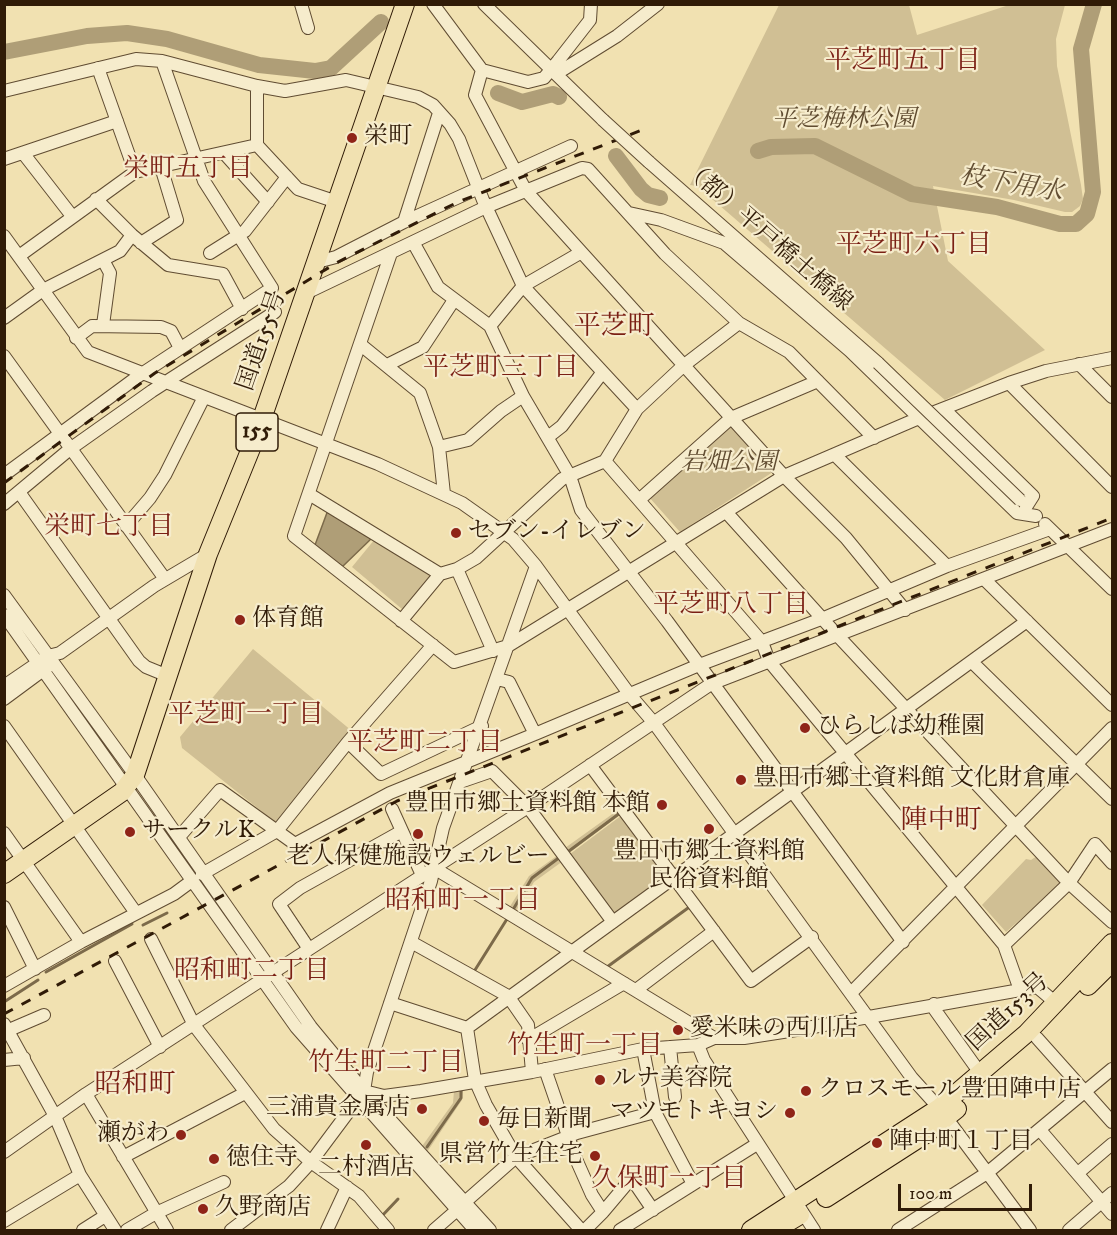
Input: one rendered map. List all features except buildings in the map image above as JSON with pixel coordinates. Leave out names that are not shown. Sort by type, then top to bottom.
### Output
[{"type":"highway","name":"国道155号","points":[[130,781],[168,676],[208,554],[261,420],[317,262],[405,4]]},
{"type":"highway","points":[[4,874],[74,825],[130,781]]},
{"type":"highway","name":"国道153号","points":[[943,1113],[980,1073],[1056,1004],[1113,943]]},
{"type":"highway","name":"国道153号","points":[[751,1230],[799,1208],[943,1113],[1037,1038],[1113,962]]},
{"type":"highway","name":"国道153号","points":[[775,1230],[799,1208]]},
{"type":"street","points":[[301,4],[308,28]]},
{"type":"street","points":[[433,4],[482,70],[528,82],[544,78],[617,36],[658,4]]},
{"type":"street","name":"（都）平戸橋土橋線","points":[[484,4],[649,162],[878,363],[1113,589]]},
{"type":"street","points":[[553,71],[586,26],[592,13],[591,4]]},
{"type":"street","points":[[4,91],[136,59],[162,61],[285,91],[346,80],[367,87],[378,87],[418,97],[433,105],[459,139],[486,207],[523,286],[637,408]]},
{"type":"street","points":[[5,474],[59,432],[140,375],[272,288],[204,181],[162,61]]},
{"type":"street","points":[[98,68],[135,172]]},
{"type":"street","points":[[482,70],[475,95],[513,171],[526,191],[784,476],[846,538],[905,610]]},
{"type":"street","points":[[257,86],[258,145],[298,189],[336,202]]},
{"type":"street","points":[[404,222],[440,113]]},
{"type":"street","points":[[4,159],[117,121]]},
{"type":"street","points":[[19,256],[135,172],[258,145]]},
{"type":"street","points":[[317,262],[336,257],[404,222],[571,146]]},
{"type":"street","points":[[23,153],[72,216]]},
{"type":"street","points":[[224,153],[268,202]]},
{"type":"street","points":[[4,318],[43,290],[103,260],[136,239],[177,220],[161,167]]},
{"type":"street","points":[[304,294],[486,207],[582,168],[588,169],[665,254],[739,323],[789,352],[874,438]]},
{"type":"street","points":[[210,253],[238,233],[245,231],[287,177]]},
{"type":"street","points":[[96,199],[136,239],[168,266],[223,274],[242,309]]},
{"type":"street","points":[[629,213],[661,220],[724,243],[850,351],[1017,513],[1027,508],[1033,496],[944,409]]},
{"type":"street","points":[[4,236],[88,352],[140,375],[167,383],[261,420],[276,423],[444,494],[480,514],[504,532],[536,566],[812,937],[912,1078],[943,1113],[1030,1230]]},
{"type":"street","points":[[413,242],[438,286],[490,326],[523,396],[570,476],[581,510],[699,665],[903,942]]},
{"type":"street","points":[[391,253],[294,536],[454,662],[508,646],[784,476],[919,418],[1009,383],[1079,364],[1113,358]]},
{"type":"street","points":[[490,326],[523,286],[580,253]]},
{"type":"street","points":[[103,260],[110,273],[103,325]]},
{"type":"street","points":[[387,365],[423,347],[454,300]]},
{"type":"street","points":[[4,504],[70,449],[275,312]]},
{"type":"street","points":[[401,621],[440,574],[457,569],[476,558],[562,479],[605,461],[637,408],[683,366],[739,323]]},
{"type":"street","points":[[76,338],[92,326],[161,327],[171,331],[180,348]]},
{"type":"street","points":[[361,345],[420,393],[439,447],[444,494]]},
{"type":"street","points":[[4,356],[165,579]]},
{"type":"street","points":[[1079,364],[1113,397]]},
{"type":"street","points":[[548,437],[562,426],[602,373]]},
{"type":"street","points":[[639,500],[732,418],[818,381]]},
{"type":"street","points":[[1009,383],[1113,487]]},
{"type":"street","points":[[439,447],[468,440],[501,411],[523,396]]},
{"type":"street","points":[[126,526],[150,498],[165,475],[204,397]]},
{"type":"street","points":[[835,455],[947,566]]},
{"type":"street","points":[[605,461],[762,642],[769,661],[1004,945],[1020,990]]},
{"type":"street","points":[[19,492],[142,664],[168,676]]},
{"type":"street","points":[[309,494],[440,574]]},
{"type":"street","points":[[727,513],[838,636],[1069,883],[1113,922]]},
{"type":"street","points":[[179,837],[220,790],[295,844],[388,795],[468,760],[699,665],[824,618],[947,566],[1050,529]]},
{"type":"street","points":[[4,1152],[86,1094],[528,807],[711,684],[905,610],[1066,545],[1113,529]]},
{"type":"street","points":[[4,699],[49,661],[165,579],[208,554]]},
{"type":"street","points":[[231,1230],[289,1186],[311,1162],[361,1096],[434,868],[443,828],[482,726],[536,566]]},
{"type":"street","points":[[457,569],[493,651]]},
{"type":"street","points":[[984,579],[1113,705]]},
{"type":"street","points":[[4,595],[266,976],[361,1096],[461,1206],[490,1230]]},
{"type":"street","points":[[4,615],[49,661]]},
{"type":"street","points":[[467,1028],[508,996],[1028,621]]},
{"type":"street","points":[[4,986],[81,942],[174,894],[198,877],[277,831],[348,742],[432,645]]},
{"type":"street","points":[[4,686],[49,661]]},
{"type":"street","points":[[972,662],[1113,799]]},
{"type":"street","points":[[497,679],[509,682],[535,734]]},
{"type":"street","points":[[4,726],[136,913]]},
{"type":"street","points":[[381,774],[482,726]]},
{"type":"street","points":[[852,992],[1113,728]]},
{"type":"street","points":[[348,742],[381,774],[388,795]]},
{"type":"street","points":[[590,765],[751,981],[812,937]]},
{"type":"street","points":[[460,782],[492,771],[528,807],[613,922]]},
{"type":"street","points":[[130,781],[179,837],[198,877]]},
{"type":"street","points":[[392,809],[422,875]]},
{"type":"street","points":[[309,948],[279,904],[300,888],[402,831]]},
{"type":"street","points":[[4,833],[81,942]]},
{"type":"street","points":[[1004,945],[1069,883],[1095,844],[1113,862]]},
{"type":"street","points":[[434,868],[714,1038]]},
{"type":"street","points":[[4,907],[35,969]]},
{"type":"street","points":[[636,990],[714,931]]},
{"type":"street","points":[[151,939],[194,1025],[274,1129],[311,1162],[359,1196],[388,1230]]},
{"type":"street","points":[[411,942],[508,996],[528,1025],[528,1040],[539,1071],[592,1195],[603,1212]]},
{"type":"street","points":[[115,961],[160,1047]]},
{"type":"street","points":[[528,1040],[624,984]]},
{"type":"street","points":[[361,1096],[384,1096],[539,1071],[644,1049],[698,1045],[714,1038],[744,1038],[1037,987],[1056,1004]]},
{"type":"street","points":[[390,1003],[467,1028]]},
{"type":"street","points":[[934,1004],[935,1010],[980,1073]]},
{"type":"street","points":[[44,1015],[7,1027],[56,1116],[80,1175],[115,1230]]},
{"type":"street","points":[[467,1028],[475,1080],[486,1105],[516,1156],[583,1230],[603,1212],[630,1180],[634,1182],[653,1210]]},
{"type":"street","points":[[1037,1038],[1113,1122]]},
{"type":"street","points":[[698,1045],[704,1060],[814,1230]]},
{"type":"street","points":[[670,1047],[675,1097]]},
{"type":"street","points":[[644,1049],[655,1112],[693,1184]]},
{"type":"street","points":[[4,1060],[24,1058]]},
{"type":"street","points":[[898,1230],[987,1173],[1113,1069]]},
{"type":"street","points":[[123,1157],[245,1093]]},
{"type":"street","points":[[86,1094],[166,1230]]},
{"type":"street","points":[[434,1230],[516,1156],[568,1136],[655,1112]]},
{"type":"street","points":[[1040,1130],[1113,1214]]},
{"type":"street","points":[[620,1230],[757,1144]]},
{"type":"street","points":[[1077,1173],[1113,1144]]},
{"type":"street","points":[[4,1221],[80,1175]]},
{"type":"street","points":[[127,1230],[156,1213],[224,1182]]},
{"type":"street","points":[[327,1230],[347,1187]]},
{"type":"street","points":[[1069,1230],[1113,1193]]},
{"type":"street","points":[[461,1206],[476,1230]]},
{"type":"street","points":[[82,1230],[105,1216]]},
{"type":"green space","name":"平芝梅林公園","points":[[779,5],[909,5],[917,35],[1009,5],[1065,5],[1056,39],[1057,66],[1081,185],[1083,199],[1080,206],[1072,212],[1065,212],[1014,200],[933,186],[948,261],[1045,350],[945,400],[697,186],[690,185]]},
{"type":"green space","name":"岩畑公園","points":[[731,422],[776,470],[680,532],[649,497]]},
{"type":"green space","points":[[375,539],[434,573],[402,609],[352,567]]},
{"type":"green space","points":[[253,649],[352,731],[279,821],[275,822],[182,748],[180,737]]},
{"type":"green space","points":[[618,810],[621,814],[569,853],[565,848]]},
{"type":"green space","points":[[622,815],[667,876],[614,914],[570,854]]},
{"type":"green space","points":[[1040,854],[1065,880],[1006,932],[982,905],[1026,859],[1031,860]]},
{"type":"green space","points":[[558,855],[563,861],[534,882],[516,911],[509,908],[529,876]]},
{"type":"green space","points":[[463,1090],[462,1100],[425,1155],[420,1149],[453,1103],[454,1091]]},
{"type":"shaded area","points":[[328,510],[372,538],[342,567],[315,545]]},
{"type":"waterway","name":"枝下用水","points":[[758,151],[771,147],[815,146],[912,194],[997,207],[1060,224],[1076,224],[1087,214],[1093,192],[1081,49],[1094,4]]},
{"type":"waterway","name":"枝下用水","points":[[4,52],[87,36],[127,33],[167,39],[259,65],[315,71],[331,68],[381,22]]},
{"type":"waterway","name":"枝下用水","points":[[498,93],[522,102],[553,94],[559,97]]},
{"type":"waterway","name":"枝下用水","points":[[616,156],[641,189],[648,195],[660,198]]},
{"type":"waterway","points":[[569,851],[620,813]]},
{"type":"waterway","points":[[514,908],[532,878],[560,857]]},
{"type":"waterway","points":[[607,967],[688,908]]},
{"type":"waterway","points":[[143,925],[167,913]]},
{"type":"waterway","points":[[475,970],[507,919]]},
{"type":"waterway","points":[[46,972],[132,924]]},
{"type":"waterway","points":[[4,1002],[38,980]]},
{"type":"waterway","points":[[427,1147],[461,1098],[461,1088]]},
{"type":"waterway","points":[[381,1217],[398,1199]]},
{"type":"railway","points":[[4,483],[155,373],[338,262],[458,202],[642,130]]},
{"type":"railway","points":[[4,1014],[397,801],[1112,518]]},
{"type":"place","name":"栄町","points":[[352,138]]},
{"type":"place","name":"セブン-イレブン","points":[[456,533]]},
{"type":"place","name":"体育館","points":[[240,620]]},
{"type":"place","name":"ひらしば幼稚園","points":[[805,728]]},
{"type":"place","name":"豊田市郷土資料館 文化財倉庫","points":[[741,780]]},
{"type":"place","name":"豊田市郷土資料館 本館","points":[[662,805]]},
{"type":"place","name":"豊田市郷土資料館 民俗資料館","points":[[709,829]]},
{"type":"place","name":"サークルK","points":[[130,832]]},
{"type":"place","name":"老人保健施設ウェルビー","points":[[418,834]]},
{"type":"place","name":"愛米味の西川店","points":[[678,1030]]},
{"type":"place","name":"ルナ美容院","points":[[600,1080]]},
{"type":"place","name":"クロスモール豊田陣中店","points":[[806,1091]]},
{"type":"place","name":"三浦貴金属店","points":[[422,1109]]},
{"type":"place","name":"マツモトキヨシ","points":[[790,1113]]},
{"type":"place","name":"毎日新聞","points":[[484,1121]]},
{"type":"place","name":"瀬がわ","points":[[181,1135]]},
{"type":"place","name":"陣中町１丁目","points":[[877,1143]]},
{"type":"place","name":"二村酒店","points":[[366,1145]]},
{"type":"place","name":"県営竹生住宅","points":[[595,1156]]},
{"type":"place","name":"徳住寺","points":[[214,1159]]},
{"type":"place","name":"久野商店","points":[[203,1209]]},
{"type":"district","name":"平芝町五丁目","points":[[903,63]]},
{"type":"district","name":"栄町五丁目","points":[[188,171]]},
{"type":"district","name":"平芝町六丁目","points":[[914,247]]},
{"type":"district","name":"平芝町","points":[[614,328]]},
{"type":"district","name":"平芝町三丁目","points":[[501,370]]},
{"type":"district","name":"栄町七丁目","points":[[109,529]]},
{"type":"district","name":"平芝町八丁目","points":[[731,607]]},
{"type":"district","name":"平芝町一丁目","points":[[246,717]]},
{"type":"district","name":"平芝町二丁目","points":[[425,745]]},
{"type":"district","name":"陣中町","points":[[941,822]]},
{"type":"district","name":"昭和町一丁目","points":[[463,903]]},
{"type":"district","name":"昭和町二丁目","points":[[252,973]]},
{"type":"district","name":"竹生町一丁目","points":[[585,1048]]},
{"type":"district","name":"竹生町二丁目","points":[[386,1065]]},
{"type":"district","name":"昭和町","points":[[135,1086]]},
{"type":"district","name":"久保町一丁目","points":[[669,1181]]}]
